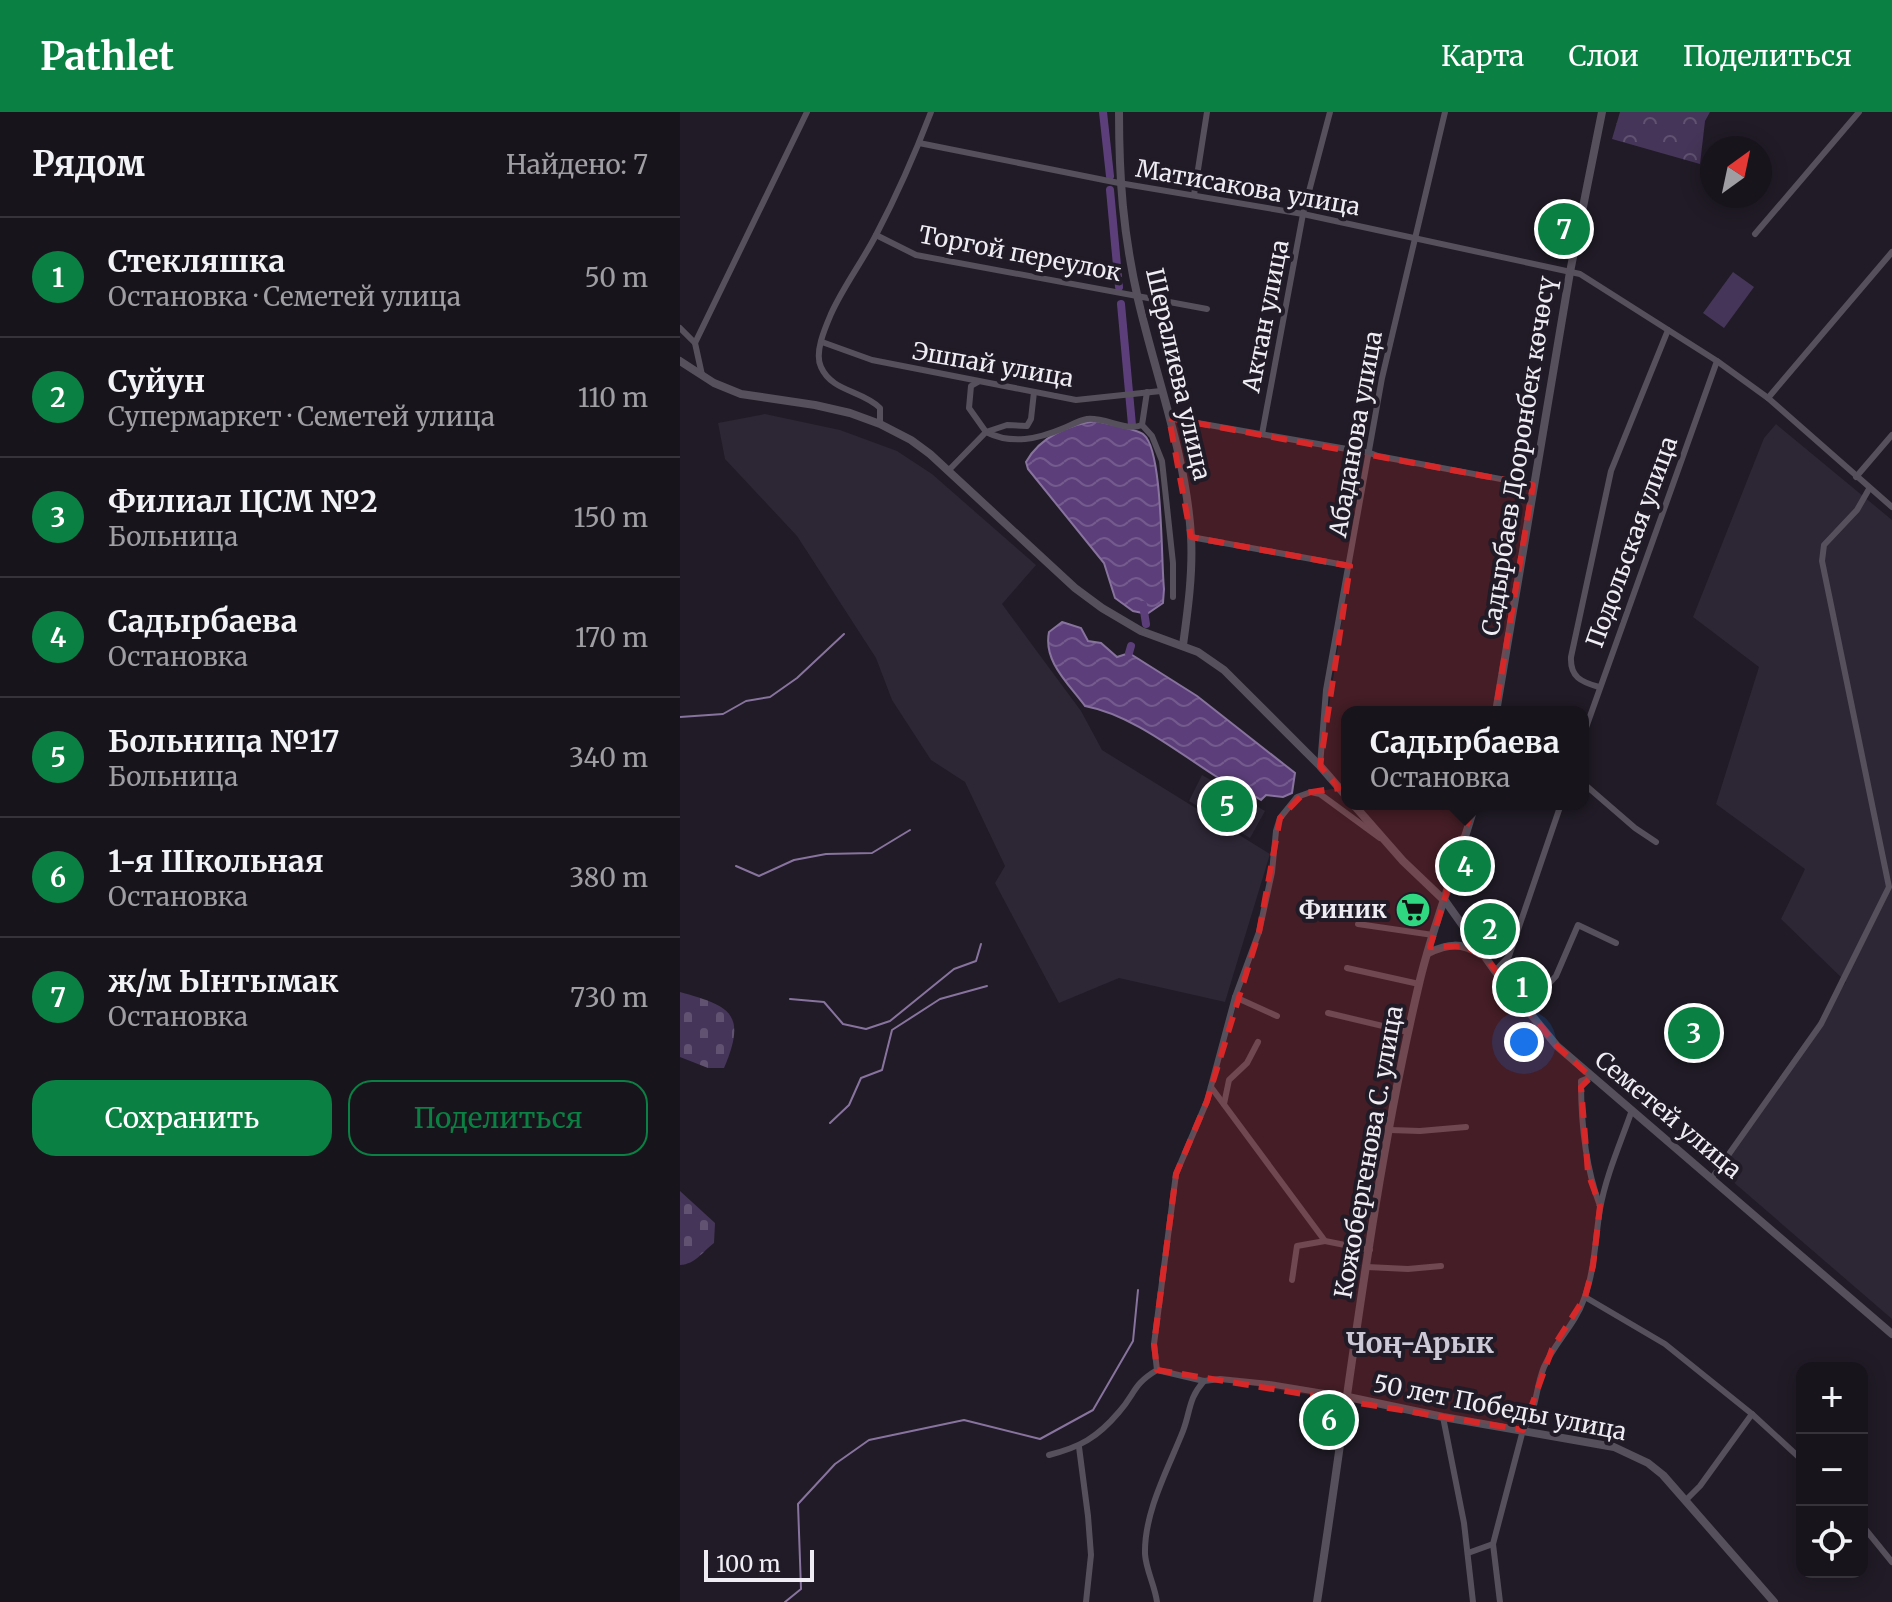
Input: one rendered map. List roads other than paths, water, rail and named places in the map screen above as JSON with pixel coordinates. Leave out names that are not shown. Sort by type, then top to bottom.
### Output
[{"type":"main road","name":"Шералиева улица","points":[[1119,112],[1119,183],[1137,297],[1182,473],[1191,537],[1183,645]]},
{"type":"main road","name":"Садырбаев Дооронбек көчөсү","points":[[1497,706],[1570,272],[1602,112]]},
{"type":"main road","points":[[680,361],[714,383],[741,394],[850,413],[911,440],[1075,588],[1102,608],[1141,631],[1210,658],[1341,790]]},
{"type":"main road","name":"Семетей улица","points":[[1358,810],[1446,902],[1495,971],[1557,1046],[1892,1334]]},
{"type":"main road","points":[[1446,902],[1473,810]]},
{"type":"main road","name":"Кожобергенова С. улица","points":[[1317,1602],[1367,1267],[1408,1032],[1428,953],[1446,902]]},
{"type":"main road","points":[[1428,953],[1455,945],[1464,946],[1485,957]]},
{"type":"main road","name":"50 лет Победы улица","points":[[1348,1397],[1614,1447],[1634,1455],[1663,1475],[1774,1602]]},
{"type":"street","points":[[695,343],[807,112]]},
{"type":"street","points":[[880,424],[882,415],[874,402],[844,390],[822,370],[819,363],[822,342],[830,315],[876,235],[931,112]]},
{"type":"street","points":[[1194,195],[1207,112]]},
{"type":"street","name":"Актан улица","points":[[1262,434],[1303,214],[1330,112]]},
{"type":"street","name":"Абаданова улица","points":[[1320,766],[1326,690],[1382,378],[1445,112]]},
{"type":"street","points":[[1755,234],[1859,112]]},
{"type":"street","name":"Матисакова улица","points":[[919,143],[1119,183],[1303,214],[1580,274],[1717,361],[1768,398],[1892,507]]},
{"type":"street","name":"Торгой переулок","points":[[876,235],[916,255],[1207,309]]},
{"type":"street","points":[[1768,398],[1892,252]]},
{"type":"street","points":[[680,328],[695,343],[702,375]]},
{"type":"street","points":[[1599,687],[1579,680],[1573,674],[1571,657],[1611,471],[1668,330]]},
{"type":"street","name":"Эшпай улица","points":[[822,342],[872,360],[1076,400],[1161,391]]},
{"type":"street","name":"Подольская улица","points":[[1589,718],[1717,361]]},
{"type":"street","points":[[978,382],[971,386],[969,408],[986,432],[998,438],[1019,441],[1086,419],[1105,420],[1131,428],[1142,425]]},
{"type":"street","points":[[948,471],[986,432],[1007,425],[1027,426],[1031,419],[1034,392]]},
{"type":"street","points":[[1142,425],[1147,392]]},
{"type":"street","points":[[1169,418],[1533,485]]},
{"type":"street","points":[[1142,425],[1152,436],[1162,461],[1172,551],[1173,597]]},
{"type":"street","points":[[1856,477],[1892,435]]},
{"type":"street","points":[[1712,1178],[1821,1024],[1889,887],[1822,561],[1824,545],[1857,510],[1869,489]]},
{"type":"street","points":[[1191,537],[1350,566]]},
{"type":"street","points":[[1589,788],[1656,842]]},
{"type":"street","points":[[1157,1370],[1154,1344],[1176,1174],[1211,1087],[1235,997],[1259,932],[1280,818],[1291,802],[1304,793],[1320,794],[1341,809]]},
{"type":"street","points":[[1342,810],[1385,841]]},
{"type":"street","points":[[1495,971],[1509,956],[1559,810]]},
{"type":"street","points":[[1358,924],[1434,935]]},
{"type":"street","points":[[1526,1009],[1556,976],[1578,925],[1616,943]]},
{"type":"street","points":[[1347,968],[1419,984]]},
{"type":"street","points":[[1235,997],[1277,1016]]},
{"type":"street","points":[[1328,1013],[1408,1032]]},
{"type":"street","points":[[1224,1104],[1229,1080],[1247,1063],[1258,1042]]},
{"type":"street","points":[[1591,1077],[1581,1081],[1581,1101],[1588,1173],[1600,1206]]},
{"type":"street","points":[[1211,1087],[1325,1241]]},
{"type":"street","points":[[1500,1602],[1493,1544],[1523,1430],[1533,1417],[1542,1372],[1552,1349],[1574,1321],[1585,1297],[1593,1266],[1600,1206],[1632,1110]]},
{"type":"street","points":[[1390,1130],[1466,1127]]},
{"type":"street","points":[[1292,1280],[1297,1246],[1325,1241],[1370,1250]]},
{"type":"street","points":[[1367,1267],[1408,1269],[1441,1266]]},
{"type":"street","points":[[1585,1297],[1665,1344],[1752,1414],[1796,1454]]},
{"type":"street","points":[[1049,1455],[1079,1447],[1120,1412],[1139,1381],[1157,1370],[1204,1381],[1220,1379],[1269,1384],[1348,1397]]},
{"type":"street","points":[[1157,1602],[1145,1555],[1147,1535],[1166,1466],[1186,1424],[1193,1394],[1204,1381]]},
{"type":"street","points":[[1685,1501],[1700,1486],[1752,1414]]},
{"type":"street","points":[[1443,1417],[1468,1553],[1473,1602]]},
{"type":"street","points":[[1079,1447],[1091,1555],[1086,1602]]},
{"type":"street","points":[[1868,1532],[1892,1562]]},
{"type":"street","points":[[1468,1553],[1493,1544]]},
{"type":"water","points":[[1097,421],[1144,435],[1155,462],[1164,589],[1163,603],[1147,614],[1133,611],[1115,598],[1104,563],[1028,469],[1026,462],[1039,445],[1056,433]]},
{"type":"water","points":[[1062,622],[1081,628],[1088,641],[1101,643],[1117,657],[1129,653],[1197,696],[1295,773],[1292,793],[1283,797],[1266,795],[1261,800],[1222,780],[1137,726],[1085,706],[1058,671],[1050,653],[1049,632]]},
{"type":"waterway","points":[[1103,112],[1110,176]]},
{"type":"waterway","points":[[1110,190],[1119,287]]},
{"type":"waterway","points":[[1121,304],[1132,425]]},
{"type":"waterway","points":[[1143,605],[1146,624]]},
{"type":"waterway","points":[[680,717],[723,714],[746,701],[770,697],[797,678],[844,634]]},
{"type":"waterway","points":[[1129,653],[1131,646]]},
{"type":"waterway","points":[[736,866],[759,876],[794,860],[826,854],[872,853],[910,830]]},
{"type":"waterway","points":[[790,999],[824,1002],[843,1024],[866,1029],[890,1021],[954,969],[976,961],[981,944]]},
{"type":"waterway","points":[[830,1123],[849,1105],[861,1078],[882,1070],[892,1030],[940,999],[987,986]]},
{"type":"waterway","points":[[785,1602],[801,1589],[798,1504],[835,1464],[869,1440],[964,1420],[1040,1439],[1093,1410],[1133,1341],[1138,1290]]},
{"type":"place","name":"ж/м Ынтымак","points":[[1564,229]]},
{"type":"place","name":"Больница №17","points":[[1227,806]]},
{"type":"place","name":"Садырбаева","points":[[1465,866]]},
{"type":"place","name":"Финик","points":[[1413,910]]},
{"type":"place","name":"Суйун","points":[[1490,929]]},
{"type":"place","name":"Стекляшка","points":[[1522,987]]},
{"type":"place","name":"Филиал ЦСМ №2","points":[[1694,1033]]},
{"type":"place","name":"1-я Школьная","points":[[1329,1420]]},
{"type":"district","name":"Чоң-Арык","points":[[1420,1343]]}]
